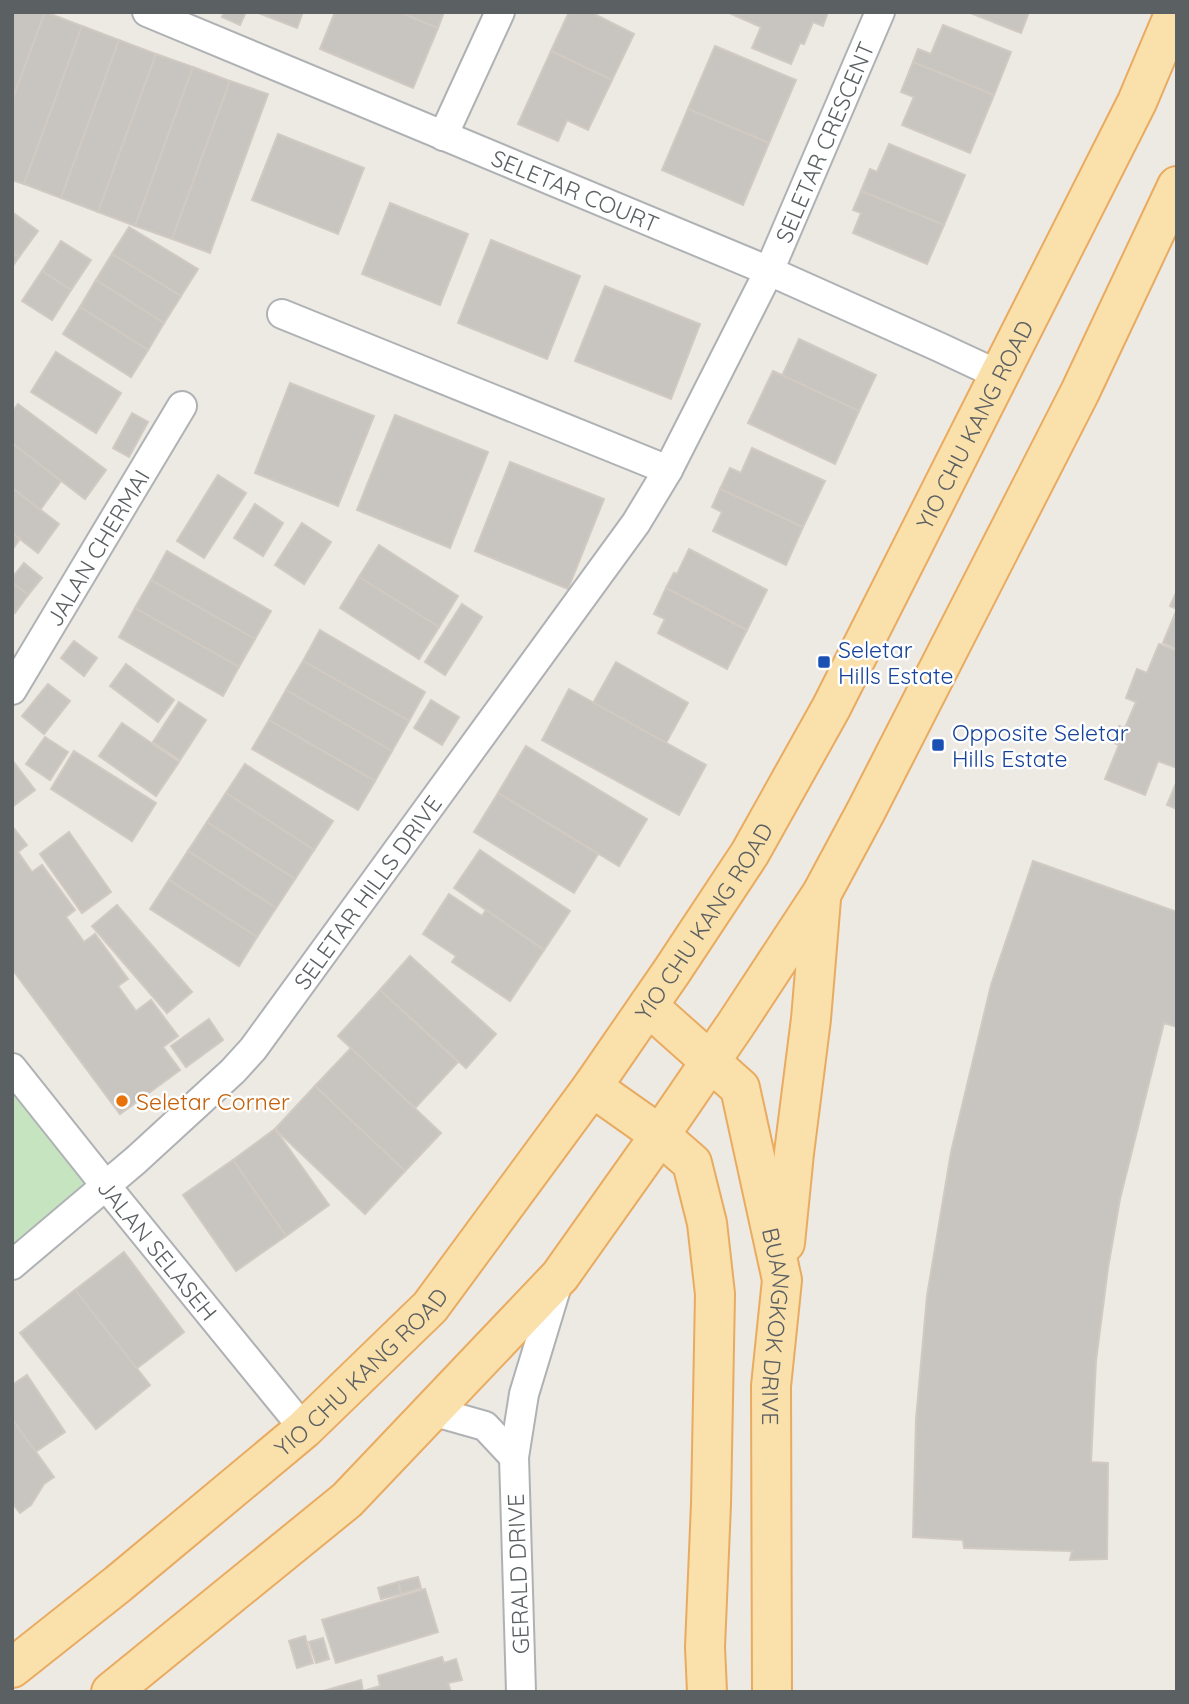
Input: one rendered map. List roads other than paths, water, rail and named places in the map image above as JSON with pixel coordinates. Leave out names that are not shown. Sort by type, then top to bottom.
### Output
[{"type":"main road","name":"YIO CHU KANG ROAD","points":[[12,1668],[118,1584],[304,1429],[430,1307],[592,1087],[751,853],[831,709],[1137,102],[1175,12]]},
{"type":"main road","points":[[111,1692],[347,1500],[559,1276],[660,1135],[822,893],[1080,392],[1177,186]]},
{"type":"main road","points":[[782,1280],[822,893]]},
{"type":"main road","name":"BUANGKOK DRIVE","points":[[648,1006],[740,1088],[782,1280],[771,1386],[772,1692]]},
{"type":"main road","points":[[592,1087],[660,1135],[692,1163],[707,1223],[715,1294],[705,1647],[708,1692]]},
{"type":"street","name":"SELETAR COURT","points":[[147,12],[768,271],[999,375]]},
{"type":"street","points":[[443,136],[499,12]]},
{"type":"street","name":"SELETAR CRESCENT","points":[[768,271],[880,12]]},
{"type":"street","name":"SELETAR HILLS DRIVE","points":[[12,1265],[106,1186],[233,1071],[253,1049],[636,523],[668,470],[768,271]]},
{"type":"street","points":[[282,314],[668,470]]},
{"type":"street","name":"JALAN CHERMAI","points":[[12,690],[182,406]]},
{"type":"street","name":"JALAN SELASEH","points":[[12,1068],[304,1429]]},
{"type":"street","name":"GERALD DRIVE","points":[[521,1692],[514,1457],[524,1394],[559,1276]]},
{"type":"street","points":[[432,1410],[485,1426],[514,1457]]},
{"type":"place","name":"Seletar Hills Estate","points":[[824,662]]},
{"type":"place","name":"Opposite Seletar Hills Estate","points":[[938,745]]},
{"type":"place","name":"Seletar Corner","points":[[122,1101]]}]
